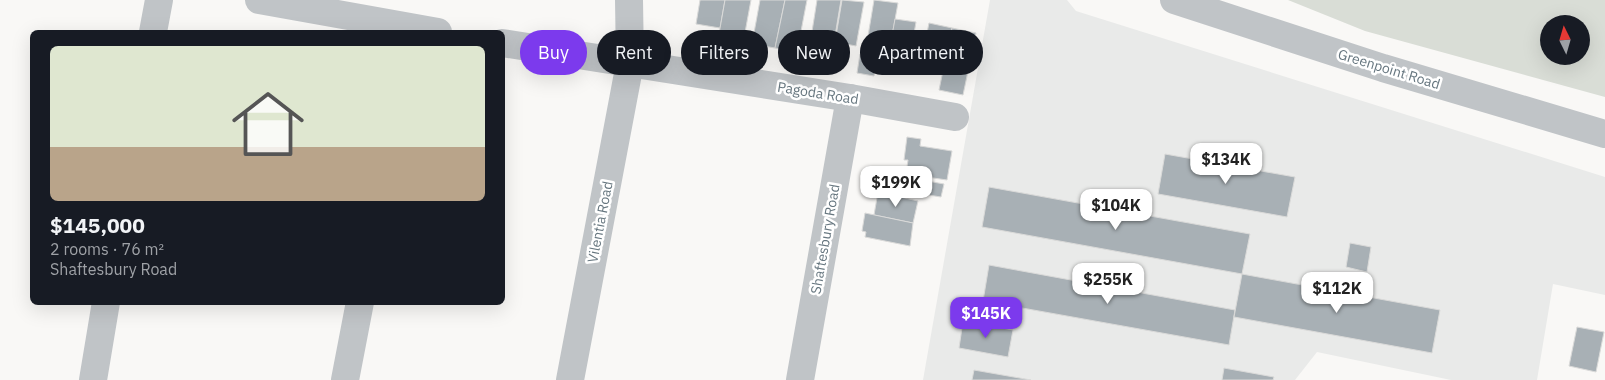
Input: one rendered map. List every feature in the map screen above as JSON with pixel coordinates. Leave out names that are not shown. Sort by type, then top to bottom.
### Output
[{"type":"street","points":[[154,30],[159,0]]},
{"type":"street","points":[[259,0],[416,30]]},
{"type":"street","name":"Vilentia Road","points":[[629,0],[629,30]]},
{"type":"street","name":"Greenpoint Road","points":[[1174,0],[1383,68],[1605,134]]},
{"type":"street","name":"Pagoda Road","points":[[505,43],[597,58]]},
{"type":"street","name":"Pagoda Road","points":[[671,70],[955,117]]},
{"type":"street","name":"Vilentia Road","points":[[570,380],[628,75]]},
{"type":"street","name":"Shaftesbury Road","points":[[800,380],[850,98]]},
{"type":"street","points":[[93,380],[106,305]]},
{"type":"street","points":[[345,380],[359,305]]},
{"type":"shaded area","points":[[990,0],[1067,0],[1076,11],[1605,177],[1605,295],[1553,284],[1537,380],[1451,380],[1317,352],[1295,380],[923,380],[977,75],[983,75],[983,40]]},
{"type":"shaded area","points":[[1288,0],[1605,0],[1605,97],[1365,31]]},
{"type":"building","points":[[700,0],[725,0],[720,28],[696,24]]},
{"type":"building","points":[[725,0],[751,0],[745,30],[720,30]]},
{"type":"building","points":[[760,0],[785,0],[775,48],[768,47],[768,30],[755,30]]},
{"type":"building","points":[[785,0],[807,0],[801,30],[779,30]]},
{"type":"building","points":[[817,0],[841,0],[836,30],[812,30]]},
{"type":"building","points":[[842,0],[864,2],[856,46],[850,45],[850,30],[837,30]]},
{"type":"building","points":[[874,0],[898,3],[893,30],[869,30]]},
{"type":"building","points":[[895,19],[916,22],[915,30],[893,30]]},
{"type":"building","points":[[929,23],[952,28],[952,30],[928,30]]},
{"type":"building","points":[[778,34],[778,49],[775,48]]},
{"type":"building","points":[[860,54],[860,74],[857,73]]},
{"type":"building","points":[[942,75],[967,75],[963,95],[939,90]]},
{"type":"building","points":[[907,137],[921,139],[920,146],[952,151],[947,180],[906,174],[908,160],[904,160]]},
{"type":"building","points":[[1165,154],[1295,177],[1287,217],[1158,194]]},
{"type":"building","points":[[905,177],[944,184],[941,197],[903,191]]},
{"type":"building","points":[[989,187],[1250,234],[1242,274],[982,227]]},
{"type":"building","points":[[878,192],[918,201],[913,223],[874,215]]},
{"type":"building","points":[[865,213],[913,223],[910,246],[865,237],[866,232],[862,231]]},
{"type":"building","points":[[1350,243],[1371,247],[1367,272],[1346,267]]},
{"type":"building","points":[[989,265],[1235,310],[1229,345],[983,301]]},
{"type":"building","points":[[1242,274],[1440,310],[1432,353],[1234,317]]},
{"type":"building","points":[[963,321],[1013,330],[1008,357],[959,348]]},
{"type":"building","points":[[1577,327],[1604,332],[1596,372],[1569,366]]},
{"type":"building","points":[[1224,368],[1274,377],[1273,380],[1222,380]]},
{"type":"building","points":[[974,370],[1031,380],[972,380]]}]
